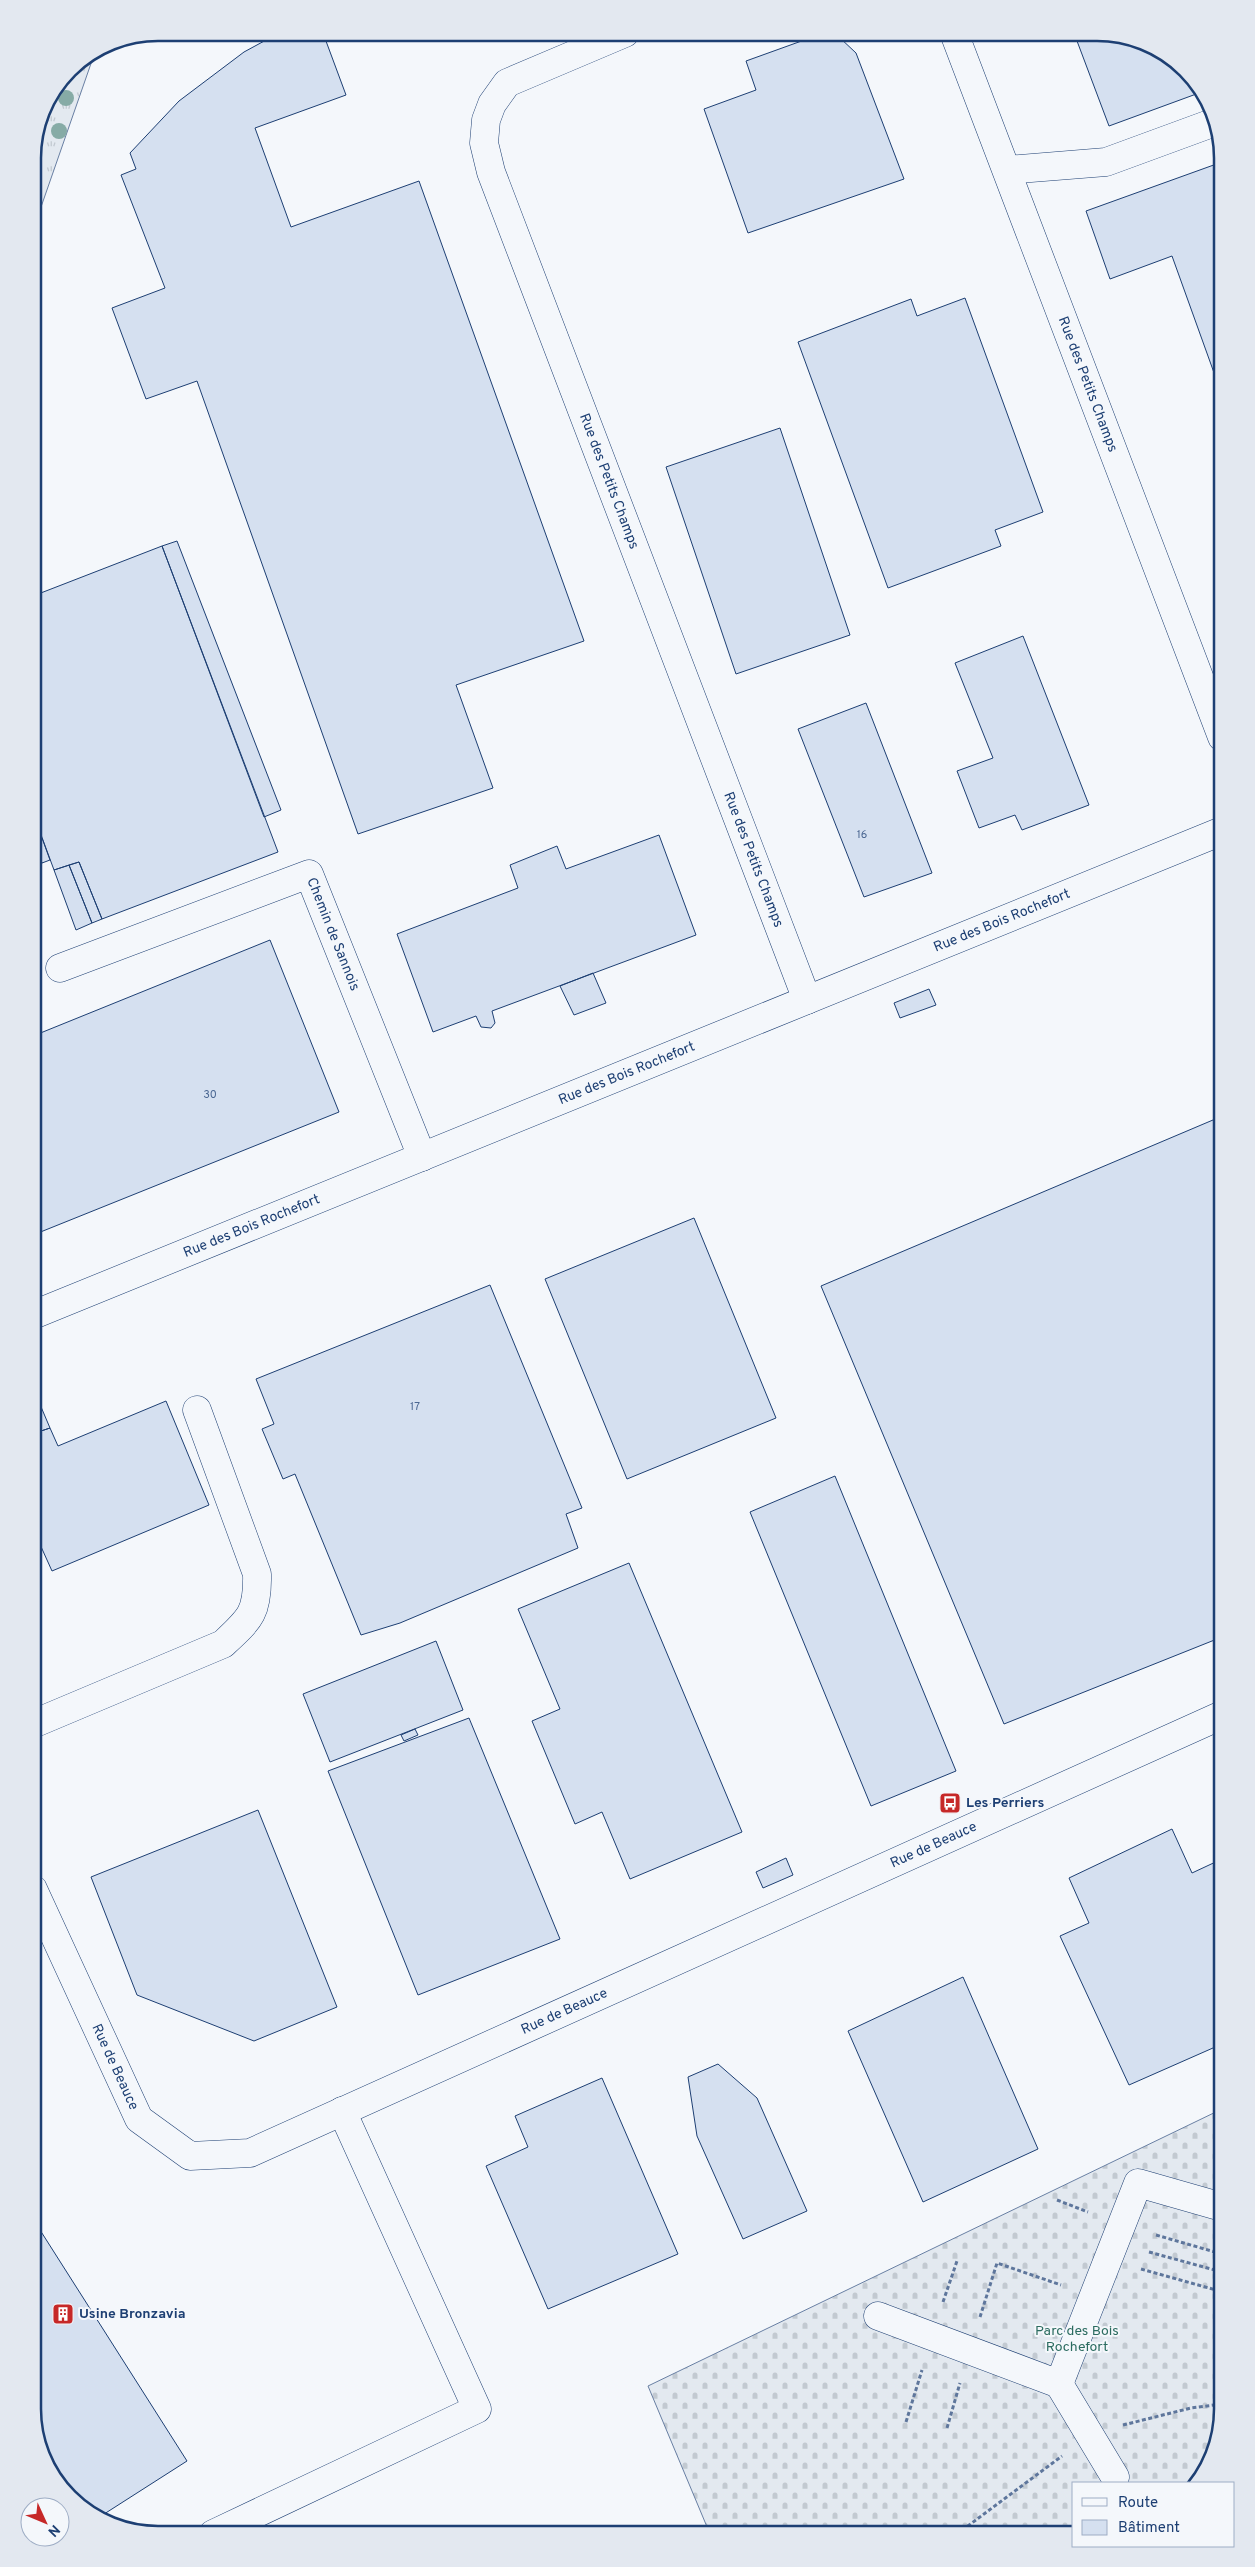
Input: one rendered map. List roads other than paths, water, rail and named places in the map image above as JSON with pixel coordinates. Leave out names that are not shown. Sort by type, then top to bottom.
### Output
[{"type":"street","name":"Rue des Petits Champs","points":[[605,42],[508,83],[492,104],[486,120],[484,143],[498,190],[806,1000]]},
{"type":"street","name":"Rue des Petits Champs","points":[[957,42],[1214,716]]},
{"type":"street","points":[[1007,170],[1106,162],[1209,124]]},
{"type":"street","name":"Rue des Bois Rochefort","points":[[41,1312],[1214,834]]},
{"type":"street","name":"Chemin de Sannois","points":[[60,968],[309,874],[422,1157]]},
{"type":"street","points":[[41,1721],[224,1644],[246,1623],[257,1599],[257,1574],[197,1410]]},
{"type":"street","name":"Rue de Beauce","points":[[41,1908],[139,2119],[190,2156],[250,2153],[1214,1719]]},
{"type":"street","points":[[232,2525],[477,2409],[342,2111]]},
{"type":"street","points":[[1059,2384],[1138,2183],[1214,2205]]},
{"type":"street","points":[[878,2316],[1059,2384],[1115,2477]]},
{"type":"place","name":"Les Perriers","points":[[950,1803]]},
{"type":"place","name":"Usine Bronzavia","points":[[63,2314]]},
{"type":"park label","name":"Parc des Bois Rochefort","points":[[1077,2340]]}]
